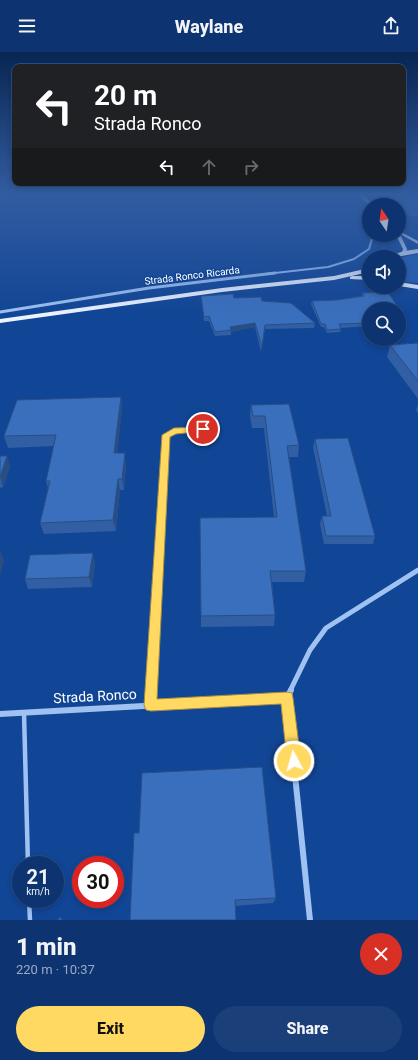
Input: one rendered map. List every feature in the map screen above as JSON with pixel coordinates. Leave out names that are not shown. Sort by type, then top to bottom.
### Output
[{"type":"main road","points":[[406,236],[418,243]]},
{"type":"main road","points":[[406,253],[418,251]]},
{"type":"main road","points":[[334,278],[362,272]]},
{"type":"main road","points":[[0,320],[207,292],[334,278],[362,278]]},
{"type":"main road","points":[[406,285],[418,287]]},
{"type":"street","name":"Strada Ronco Ricarda","points":[[0,312],[149,288],[328,267],[354,260],[369,249],[371,242]]},
{"type":"street","points":[[151,705],[166,435],[174,431],[203,429]]},
{"type":"street","points":[[310,920],[287,698],[310,650],[326,628],[418,570]]},
{"type":"street","name":"Strada Ronco","points":[[0,714],[287,698]]},
{"type":"lane","points":[[24,712],[28,856]]},
{"type":"lane","points":[[30,908],[30,920]]},
{"type":"shaded area","points":[[418,254],[418,283],[406,282],[406,257]]},
{"type":"building","points":[[233,294],[234,298],[261,297],[262,301],[291,303],[315,323],[265,325],[262,347],[255,323],[230,327],[231,330],[215,332],[209,316],[204,317],[201,296]]},
{"type":"building","points":[[363,294],[389,294],[394,302],[362,302],[362,323],[339,324],[341,329],[327,330],[325,324],[321,324],[312,301],[337,300],[364,296]]},
{"type":"building","points":[[418,343],[418,381],[391,346],[406,346],[406,344]]},
{"type":"building","points":[[121,397],[114,453],[125,453],[122,479],[118,479],[113,520],[40,523],[50,481],[46,481],[56,435],[4,436],[17,400]]},
{"type":"building","points":[[289,404],[299,445],[287,446],[306,571],[270,571],[275,615],[201,616],[200,518],[277,517],[265,416],[253,416],[251,405]]},
{"type":"building","points":[[348,438],[375,536],[326,536],[322,516],[331,516],[315,439]]},
{"type":"building","points":[[0,456],[7,456],[0,477]]},
{"type":"building","points":[[93,553],[89,577],[25,579],[30,555]]},
{"type":"building","points":[[262,767],[276,898],[235,900],[236,920],[130,920],[134,833],[139,833],[142,773]]},
{"type":"route","points":[[203,429],[174,431],[166,435],[151,705],[287,698],[294,761]]}]
